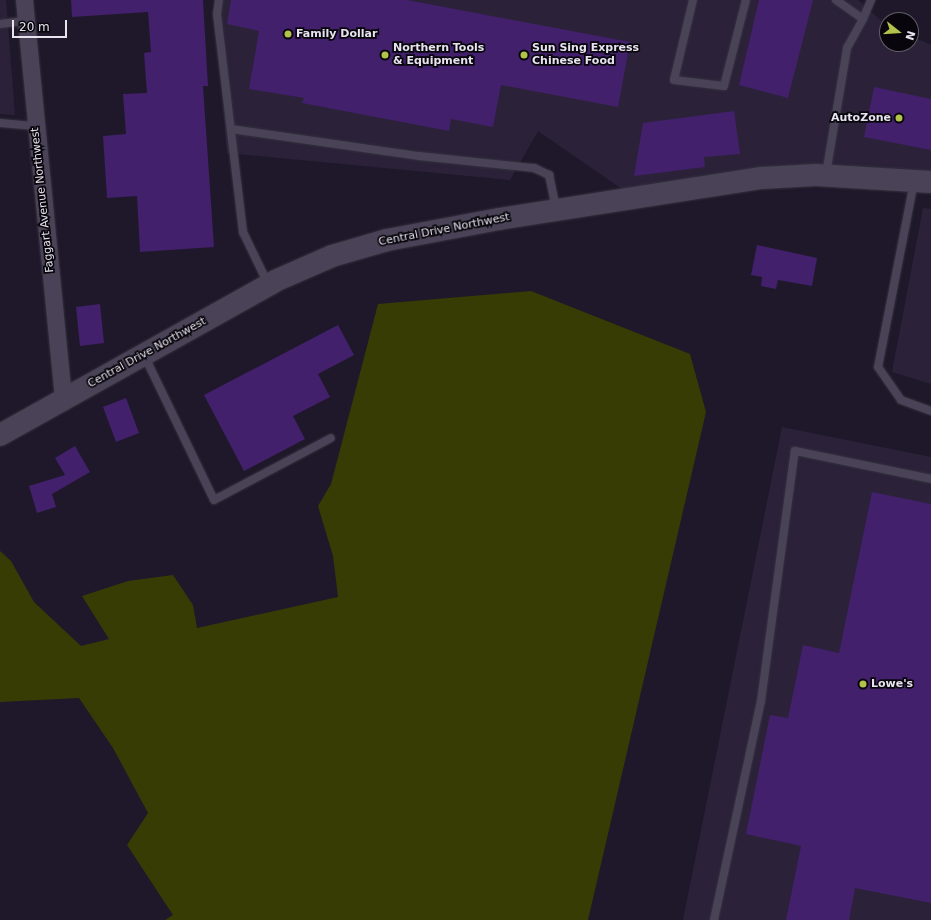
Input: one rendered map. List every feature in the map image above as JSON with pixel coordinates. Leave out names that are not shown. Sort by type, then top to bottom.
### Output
[{"type":"street","name":"Faggart Avenue Northwest","points":[[24,0],[63,400]]},
{"type":"street","name":"Central Drive Northwest","points":[[0,435],[268,285],[332,256],[387,240],[556,210],[762,178],[826,175],[923,181]]},
{"type":"lane","points":[[220,0],[218,14],[243,232],[268,285]]},
{"type":"lane","points":[[693,0],[674,80],[724,86],[746,0]]},
{"type":"lane","points":[[836,0],[863,19]]},
{"type":"lane","points":[[826,175],[847,48],[863,19],[870,0]]},
{"type":"lane","points":[[0,24],[26,21]]},
{"type":"lane","points":[[0,123],[36,126]]},
{"type":"lane","points":[[231,130],[420,156],[534,168],[549,175],[556,210]]},
{"type":"lane","points":[[923,181],[878,367],[901,400],[931,411]]},
{"type":"lane","points":[[144,354],[214,500],[331,438]]},
{"type":"lane","points":[[714,920],[762,701],[795,451],[931,479]]},
{"type":"shaded area","points":[[0,0],[6,0],[15,115],[0,114]]},
{"type":"shaded area","points":[[214,0],[858,0],[879,19],[879,52],[919,52],[919,40],[931,45],[931,177],[622,189],[538,131],[510,180],[227,153]]},
{"type":"shaded area","points":[[923,208],[931,209],[931,384],[892,372]]},
{"type":"shaded area","points":[[782,427],[931,457],[931,920],[683,920]]},
{"type":"green space","points":[[531,291],[690,354],[706,412],[588,920],[165,920],[173,915],[127,845],[148,813],[113,748],[79,698],[0,702],[0,551],[11,561],[34,602],[81,646],[109,639],[82,596],[128,581],[173,575],[193,605],[197,628],[338,597],[333,556],[318,506],[331,484],[378,304]]},
{"type":"building","points":[[71,0],[203,0],[208,86],[203,86],[214,247],[140,252],[137,196],[107,198],[103,136],[126,134],[123,94],[147,93],[144,53],[151,52],[148,12],[72,17]]},
{"type":"building","points":[[231,0],[407,0],[630,42],[618,107],[501,85],[493,127],[451,119],[449,131],[302,103],[304,98],[249,89],[259,31],[227,24]]},
{"type":"building","points":[[759,0],[813,0],[788,98],[739,85]]},
{"type":"building","name":"AutoZone","points":[[874,87],[931,99],[931,150],[864,137]]},
{"type":"building","points":[[734,111],[740,154],[704,157],[705,167],[634,176],[643,123]]},
{"type":"building","points":[[757,245],[817,258],[812,286],[778,280],[776,289],[761,286],[762,277],[751,275]]},
{"type":"building","points":[[100,304],[104,343],[80,346],[76,307]]},
{"type":"building","points":[[338,325],[354,355],[318,374],[330,397],[293,416],[305,439],[244,471],[204,395]]},
{"type":"building","points":[[126,398],[139,433],[116,442],[103,407]]},
{"type":"building","points":[[75,446],[90,472],[52,494],[56,507],[37,513],[29,486],[65,475],[55,458]]},
{"type":"building","name":"Lowe's","points":[[872,492],[931,504],[931,903],[855,888],[849,920],[786,920],[801,846],[746,834],[770,715],[788,718],[803,645],[839,653]]},
{"type":"place","name":"Family Dollar","points":[[288,34]]},
{"type":"place","name":"Northern Tools & Equipment","points":[[385,55]]},
{"type":"place","name":"Sun Sing Express Chinese Food","points":[[524,55]]},
{"type":"place","name":"AutoZone","points":[[899,118]]},
{"type":"place","name":"Lowe's","points":[[863,684]]}]
